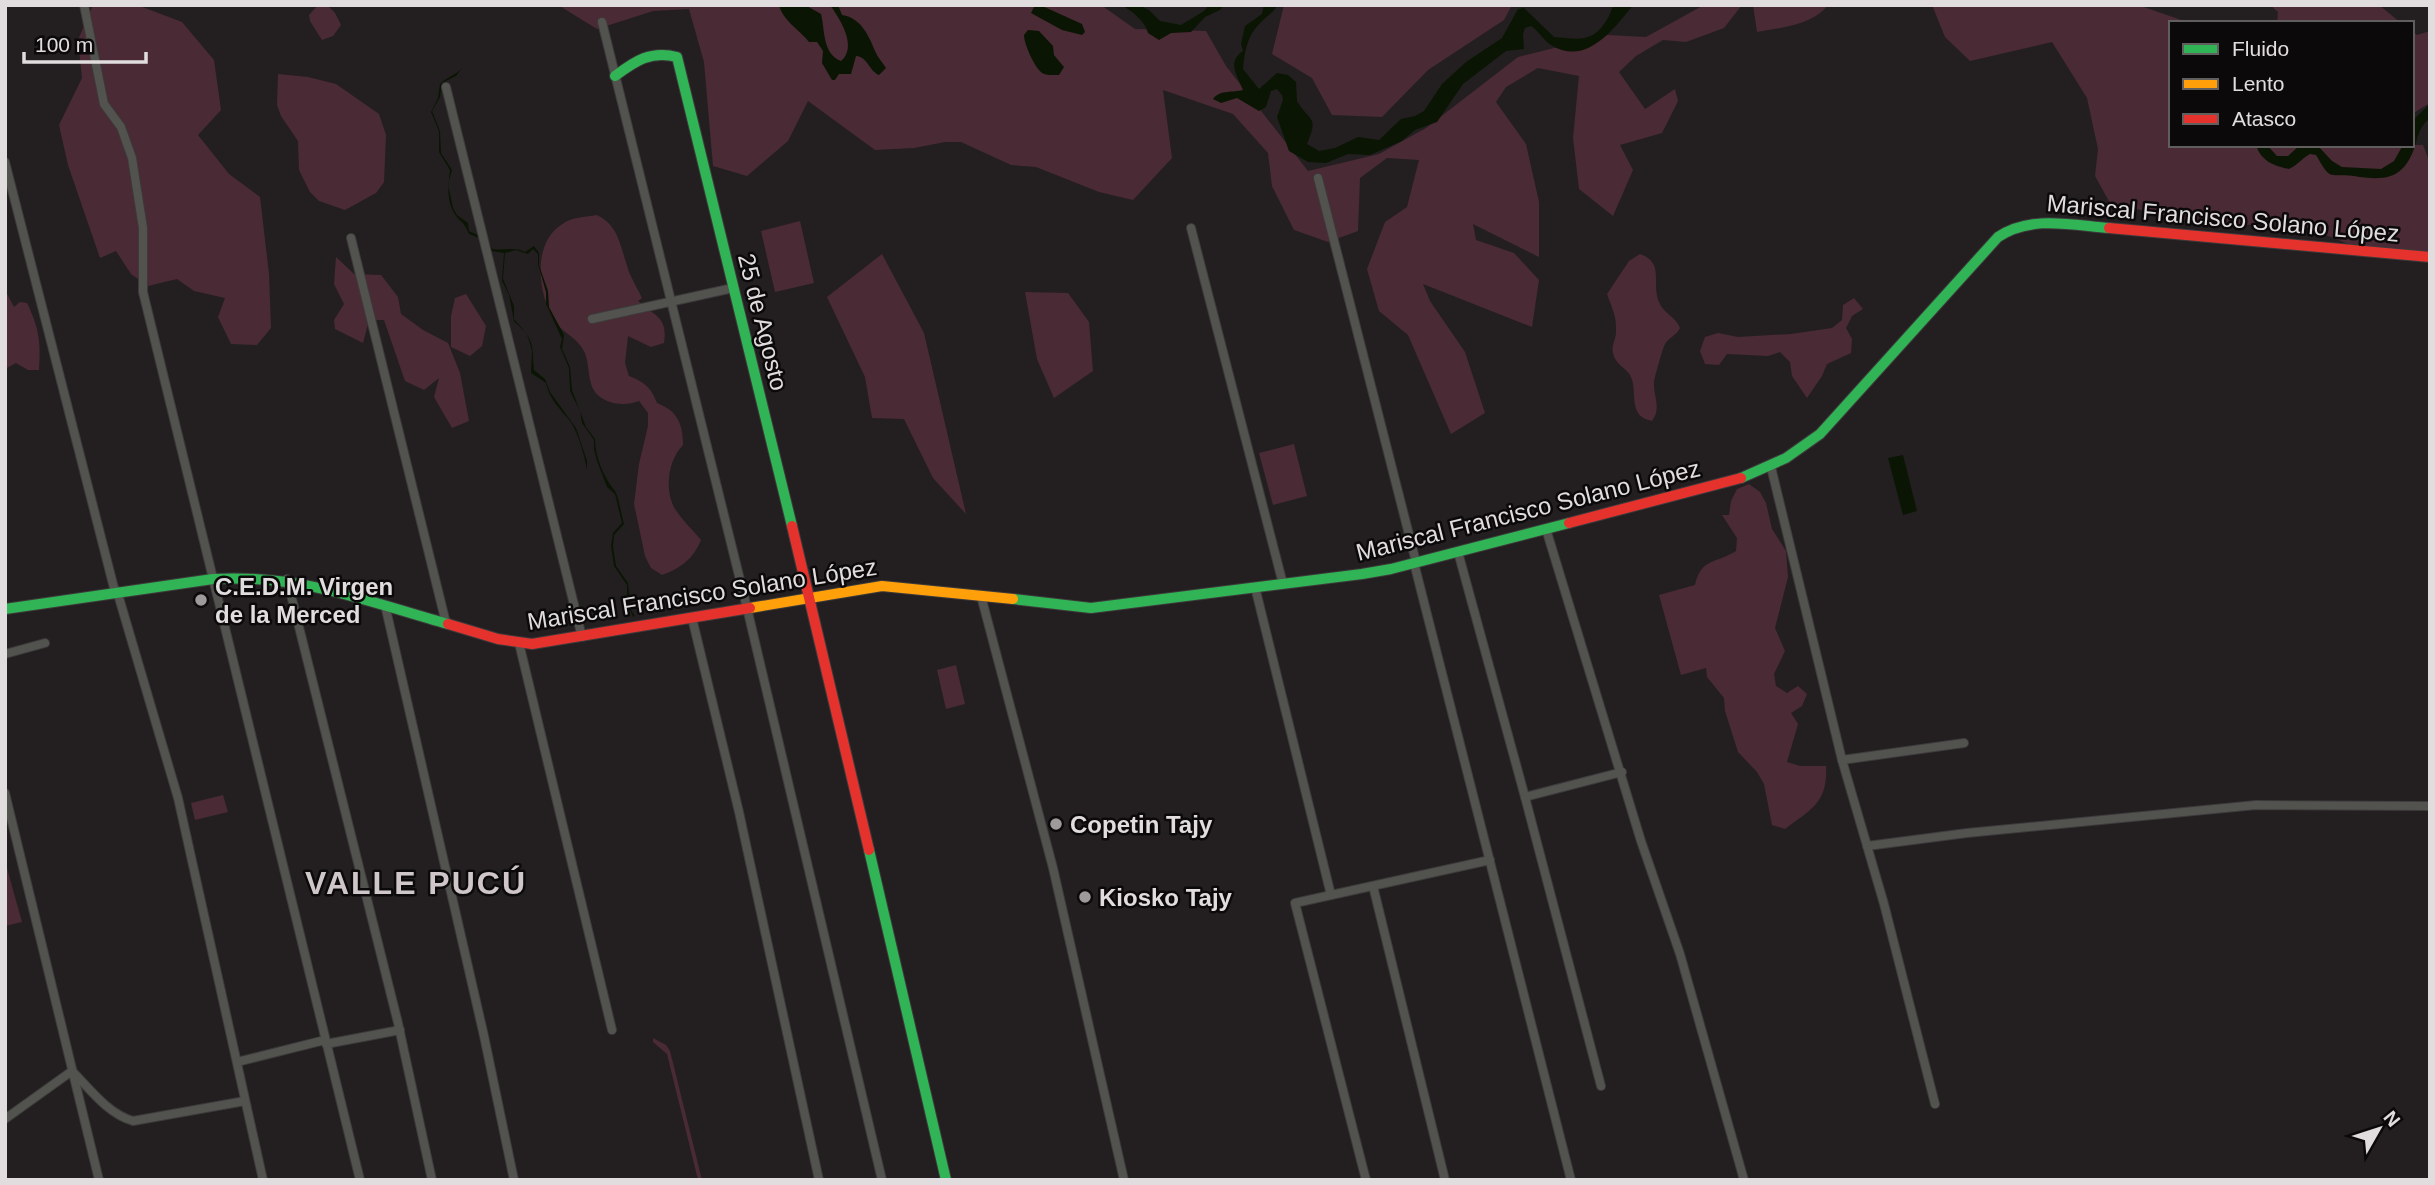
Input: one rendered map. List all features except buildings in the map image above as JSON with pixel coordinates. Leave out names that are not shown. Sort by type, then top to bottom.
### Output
[{"type":"main road","name":"25 de Agosto","points":[[615,76],[650,54],[667,53],[677,57],[810,597],[946,1180]]},
{"type":"main road","name":"Mariscal Francisco Solano López","points":[[5,609],[213,579],[287,579],[318,585],[519,643],[541,643],[870,587],[899,586],[1091,608],[1362,574],[1415,563],[1734,480],[1771,467],[1819,436],[1984,250],[2008,230],[2022,225],[2051,223],[2430,257]]},
{"type":"street","points":[[84,5],[104,104],[121,127],[132,158],[143,228],[143,292],[360,1180]]},
{"type":"street","points":[[602,22],[747,608],[882,1180]]},
{"type":"street","points":[[446,87],[582,637]]},
{"type":"street","points":[[5,162],[116,592],[178,798],[263,1180]]},
{"type":"street","points":[[1318,178],[1571,1180]]},
{"type":"street","points":[[1191,228],[1283,584]]},
{"type":"street","points":[[351,238],[446,623]]},
{"type":"street","points":[[592,319],[733,288]]},
{"type":"street","points":[[1771,467],[1842,760],[1935,1104]]},
{"type":"street","points":[[1546,529],[1641,841],[1680,954],[1744,1180]]},
{"type":"street","points":[[1458,552],[1601,1086]]},
{"type":"street","points":[[287,579],[400,1030],[432,1180]]},
{"type":"street","points":[[1255,587],[1331,895]]},
{"type":"street","points":[[981,596],[1054,868],[1124,1180]]},
{"type":"street","points":[[385,605],[484,1036],[514,1180]]},
{"type":"street","points":[[692,618],[739,812],[820,1180]]},
{"type":"street","points":[[5,654],[45,643]]},
{"type":"street","points":[[519,643],[612,1030]]},
{"type":"street","points":[[1842,760],[1964,743]]},
{"type":"street","points":[[1525,797],[1622,772]]},
{"type":"street","points":[[5,793],[99,1180]]},
{"type":"street","points":[[1867,846],[1967,833],[2256,805],[2430,806]]},
{"type":"street","points":[[1366,1180],[1295,903],[1490,860]]},
{"type":"street","points":[[1373,886],[1445,1180]]},
{"type":"street","points":[[237,1062],[325,1042],[400,1030]]},
{"type":"street","points":[[72,1071],[105,1105],[118,1115],[133,1121],[245,1101]]},
{"type":"street","points":[[5,1119],[72,1071]]},
{"type":"shaded area","points":[[93,5],[137,5],[182,22],[214,60],[221,110],[198,135],[229,174],[260,197],[269,274],[271,328],[257,345],[231,344],[218,317],[225,298],[194,291],[177,279],[148,286],[131,274],[116,251],[100,258],[68,165],[59,125],[82,78],[78,40]]},
{"type":"shaded area","points":[[318,5],[327,5],[341,25],[333,36],[322,40],[309,15]]},
{"type":"shaded area","points":[[558,5],[1101,5],[1135,29],[1206,31],[1226,66],[1308,171],[1379,154],[1426,128],[1518,57],[1607,35],[1646,37],[1704,5],[1742,5],[1724,28],[1686,42],[1663,40],[1636,56],[1619,72],[1645,109],[1675,89],[1678,101],[1662,133],[1620,145],[1633,170],[1613,216],[1579,189],[1573,138],[1579,76],[1538,68],[1506,87],[1496,102],[1526,144],[1539,202],[1539,257],[1473,224],[1476,240],[1514,253],[1539,280],[1532,327],[1423,284],[1430,301],[1465,352],[1485,413],[1451,434],[1408,335],[1379,311],[1367,269],[1385,222],[1407,207],[1419,160],[1387,158],[1360,178],[1358,231],[1328,242],[1294,230],[1272,186],[1268,153],[1233,114],[1163,90],[1172,158],[1133,200],[1099,192],[1036,167],[1011,165],[961,142],[875,150],[808,101],[788,141],[747,176],[713,166],[704,62],[689,9],[653,11],[597,29]]},
{"type":"shaded area","points":[[779,5],[805,5],[821,14],[827,47],[835,58],[841,61],[846,55],[848,41],[830,5],[838,5],[842,15],[855,20],[864,29],[886,68],[879,75],[863,59],[856,56],[851,74],[839,74],[832,80],[822,63],[823,51],[817,42],[809,42],[788,20]]},
{"type":"shaded area","points":[[1040,5],[1082,24],[1085,32],[1082,35],[1062,30],[1031,13],[1034,7]]},
{"type":"shaded area","points":[[1122,5],[1139,5],[1160,21],[1181,25],[1209,5],[1224,5],[1205,17],[1191,32],[1171,33],[1159,40],[1148,33],[1141,21]]},
{"type":"shaded area","points":[[1264,5],[1277,6],[1250,38],[1243,69],[1259,89],[1277,73],[1288,75],[1296,82],[1297,101],[1313,123],[1307,144],[1319,151],[1335,148],[1358,137],[1379,140],[1401,119],[1424,111],[1442,84],[1466,62],[1502,38],[1518,9],[1524,8],[1554,37],[1577,39],[1596,33],[1614,5],[1633,5],[1608,34],[1587,48],[1576,51],[1564,51],[1551,45],[1531,26],[1525,28],[1524,49],[1506,51],[1463,84],[1437,122],[1415,130],[1402,141],[1370,155],[1348,154],[1326,163],[1308,162],[1289,151],[1277,117],[1283,100],[1277,89],[1271,91],[1266,107],[1259,111],[1237,98],[1221,103],[1213,99],[1223,93],[1243,90],[1234,64],[1243,51],[1241,44],[1245,26],[1262,14]]},
{"type":"shaded area","points":[[1284,5],[1512,5],[1504,20],[1428,70],[1382,117],[1332,115],[1312,78],[1272,54]]},
{"type":"shaded area","points":[[1753,5],[1828,5],[1822,12],[1805,21],[1757,32]]},
{"type":"shaded area","points":[[1932,5],[2138,5],[2184,21],[2169,21],[2169,147],[2423,145],[2430,163],[2430,258],[2361,249],[2293,222],[2216,227],[2110,203],[2095,176],[2098,149],[2087,98],[2052,42],[1970,61],[1945,37]]},
{"type":"shaded area","points":[[2270,5],[2379,5],[2399,21],[2277,21],[2278,12]]},
{"type":"shaded area","points":[[1028,30],[1039,31],[1053,46],[1054,55],[1064,67],[1059,75],[1043,73],[1035,65],[1024,39]]},
{"type":"shaded area","points":[[2430,31],[2430,103],[2414,113],[2414,33],[2417,35]]},
{"type":"shaded area","points":[[462,68],[456,76],[442,83],[440,97],[432,111],[440,131],[441,153],[452,170],[449,182],[450,170],[439,152],[439,131],[431,112],[438,98],[440,84]]},
{"type":"shaded area","points":[[278,74],[308,77],[336,84],[379,114],[386,135],[384,182],[376,193],[345,210],[319,201],[310,192],[299,170],[298,141],[277,105]]},
{"type":"shaded area","points":[[2430,104],[2430,118],[2420,131],[2414,147],[2414,119]]},
{"type":"shaded area","points":[[2257,147],[2269,147],[2277,156],[2288,156],[2298,147],[2319,147],[2342,167],[2381,169],[2394,161],[2402,147],[2414,147],[2399,172],[2384,178],[2375,178],[2328,173],[2316,155],[2310,154],[2289,169],[2283,168],[2265,159]]},
{"type":"shaded area","points":[[448,186],[457,215],[468,223],[469,231],[488,240],[492,249],[517,249],[525,252],[534,246],[539,253],[539,265],[548,291],[549,307],[564,335],[562,349],[570,367],[572,390],[580,411],[570,391],[569,368],[560,347],[562,339],[546,304],[546,292],[538,264],[538,254],[533,249],[528,254],[516,250],[505,253],[503,279],[514,306],[514,319],[525,332],[514,321],[509,295],[502,281],[504,253],[492,251],[485,240],[469,234],[453,211]]},
{"type":"shaded area","points":[[597,215],[611,225],[619,239],[629,272],[642,298],[638,301],[659,318],[664,328],[664,343],[651,347],[628,336],[625,363],[629,376],[646,386],[657,403],[670,410],[678,419],[683,445],[671,467],[670,493],[675,509],[701,540],[686,562],[662,575],[651,568],[645,556],[634,504],[648,413],[639,401],[629,404],[613,403],[595,392],[584,351],[554,320],[544,297],[542,257],[545,244],[552,233],[569,220]]},
{"type":"shaded area","points":[[800,221],[814,283],[775,292],[761,231]]},
{"type":"shaded area","points":[[882,254],[924,333],[966,514],[933,478],[904,419],[872,418],[865,377],[827,297]]},
{"type":"shaded area","points":[[1640,254],[1652,262],[1659,302],[1680,328],[1665,344],[1661,357],[1654,382],[1657,407],[1652,421],[1639,414],[1630,375],[1614,357],[1616,322],[1607,294],[1629,261]]},
{"type":"shaded area","points":[[336,257],[354,274],[381,275],[398,297],[401,314],[448,343],[460,373],[469,421],[452,428],[434,397],[439,378],[424,390],[405,381],[384,320],[369,320],[363,343],[335,329],[334,320],[344,304],[334,284]]},
{"type":"shaded area","points":[[5,290],[14,307],[20,302],[27,303],[31,312],[38,335],[39,370],[28,370],[16,363],[5,369]]},
{"type":"shaded area","points":[[1025,292],[1068,293],[1089,322],[1093,371],[1054,398],[1037,359]]},
{"type":"shaded area","points":[[466,294],[486,326],[482,346],[470,356],[451,347],[451,316],[455,298]]},
{"type":"shaded area","points":[[1854,298],[1863,309],[1852,316],[1846,328],[1852,339],[1851,353],[1827,364],[1807,398],[1792,376],[1790,362],[1780,352],[1768,356],[1727,354],[1719,365],[1705,364],[1700,351],[1705,337],[1718,333],[1738,337],[1791,334],[1832,328],[1842,320],[1843,305]]},
{"type":"shaded area","points":[[527,334],[532,347],[534,370],[545,379],[550,392],[576,428],[587,461],[587,470],[573,426],[553,399],[546,383],[531,373],[532,351]]},
{"type":"shaded area","points":[[580,411],[586,427],[595,439],[601,467],[619,501],[624,524],[614,535],[613,546],[616,566],[628,583],[631,610],[635,616],[633,617],[627,602],[627,585],[614,566],[611,546],[613,533],[622,523],[615,494],[607,487],[597,461],[594,440],[582,423]]},
{"type":"shaded area","points":[[1294,444],[1307,496],[1273,505],[1259,453]]},
{"type":"shaded area","points":[[1903,455],[1917,511],[1903,515],[1888,458]]},
{"type":"shaded area","points":[[1749,484],[1760,492],[1766,503],[1772,529],[1786,551],[1788,577],[1775,628],[1785,651],[1774,674],[1776,686],[1787,693],[1798,686],[1807,694],[1802,706],[1791,713],[1798,724],[1787,762],[1800,766],[1826,766],[1824,788],[1816,804],[1785,829],[1772,825],[1764,784],[1757,772],[1738,752],[1725,711],[1724,698],[1707,677],[1706,668],[1681,675],[1659,595],[1695,585],[1705,566],[1736,551],[1737,538],[1722,515],[1729,515],[1731,501],[1737,489]]},
{"type":"shaded area","points":[[956,665],[965,704],[946,709],[937,670]]},
{"type":"shaded area","points":[[223,795],[228,812],[195,820],[191,803]]},
{"type":"shaded area","points":[[5,861],[22,922],[5,926]]},
{"type":"shaded area","points":[[653,1038],[666,1045],[670,1051],[702,1180],[698,1180],[667,1054],[653,1042]]},
{"type":"traffic: fast","points":[[615,76],[644,58],[659,55],[677,57],[792,526]]},
{"type":"traffic: fast","points":[[1741,478],[1786,458],[1820,434],[1998,237],[2011,230],[2038,224],[2109,228]]},
{"type":"traffic: fast","points":[[1013,599],[1091,608],[1362,574],[1569,523]]},
{"type":"traffic: fast","points":[[5,609],[213,579],[245,579],[333,591],[448,624]]},
{"type":"traffic: fast","points":[[869,850],[946,1180]]},
{"type":"traffic: slow","points":[[750,608],[882,586],[1013,599]]},
{"type":"traffic: jam","points":[[2109,228],[2430,257]]},
{"type":"traffic: jam","points":[[1569,523],[1741,478]]},
{"type":"traffic: jam","points":[[792,526],[869,850]]},
{"type":"traffic: jam","points":[[448,624],[498,639],[532,644],[750,608]]},
{"type":"place","name":"C.E.D.M. Virgen de la Merced","points":[[201,600]]},
{"type":"place","name":"Copetin Tajy","points":[[1056,824]]},
{"type":"place","name":"Kiosko Tajy","points":[[1085,897]]},
{"type":"district","name":"VALLE PUCÚ","points":[[416,883]]}]
